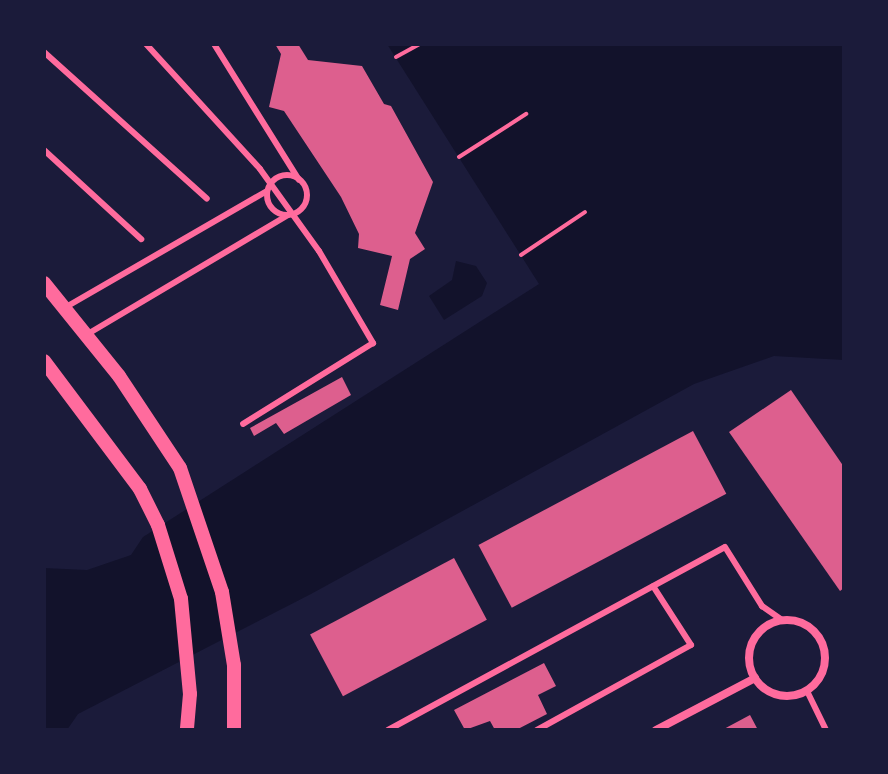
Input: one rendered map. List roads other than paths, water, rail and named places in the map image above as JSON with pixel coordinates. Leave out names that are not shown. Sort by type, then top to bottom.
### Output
[{"type":"street","points":[[44,283],[86,335],[180,468],[222,592],[234,665],[234,730]]},
{"type":"street","points":[[44,361],[140,489],[158,525],[181,599],[190,694],[187,730]]},
{"type":"street","points":[[782,620],[810,628],[825,653],[825,667],[807,691],[778,695],[755,678],[749,664],[757,636],[782,620]]},
{"type":"street","points":[[656,730],[755,678]]},
{"type":"lane","points":[[146,44],[260,169],[319,251],[373,343],[243,424]]},
{"type":"lane","points":[[86,335],[305,204],[307,191],[214,44]]},
{"type":"lane","points":[[44,52],[207,199]]},
{"type":"lane","points":[[44,150],[141,239]]},
{"type":"lane","points":[[65,308],[267,191],[277,178],[299,180]]},
{"type":"lane","points":[[267,191],[272,208],[288,215]]},
{"type":"lane","points":[[388,730],[725,547],[762,606],[782,620]]},
{"type":"lane","points":[[537,730],[691,645],[653,586]]},
{"type":"lane","points":[[807,691],[826,730]]}]
